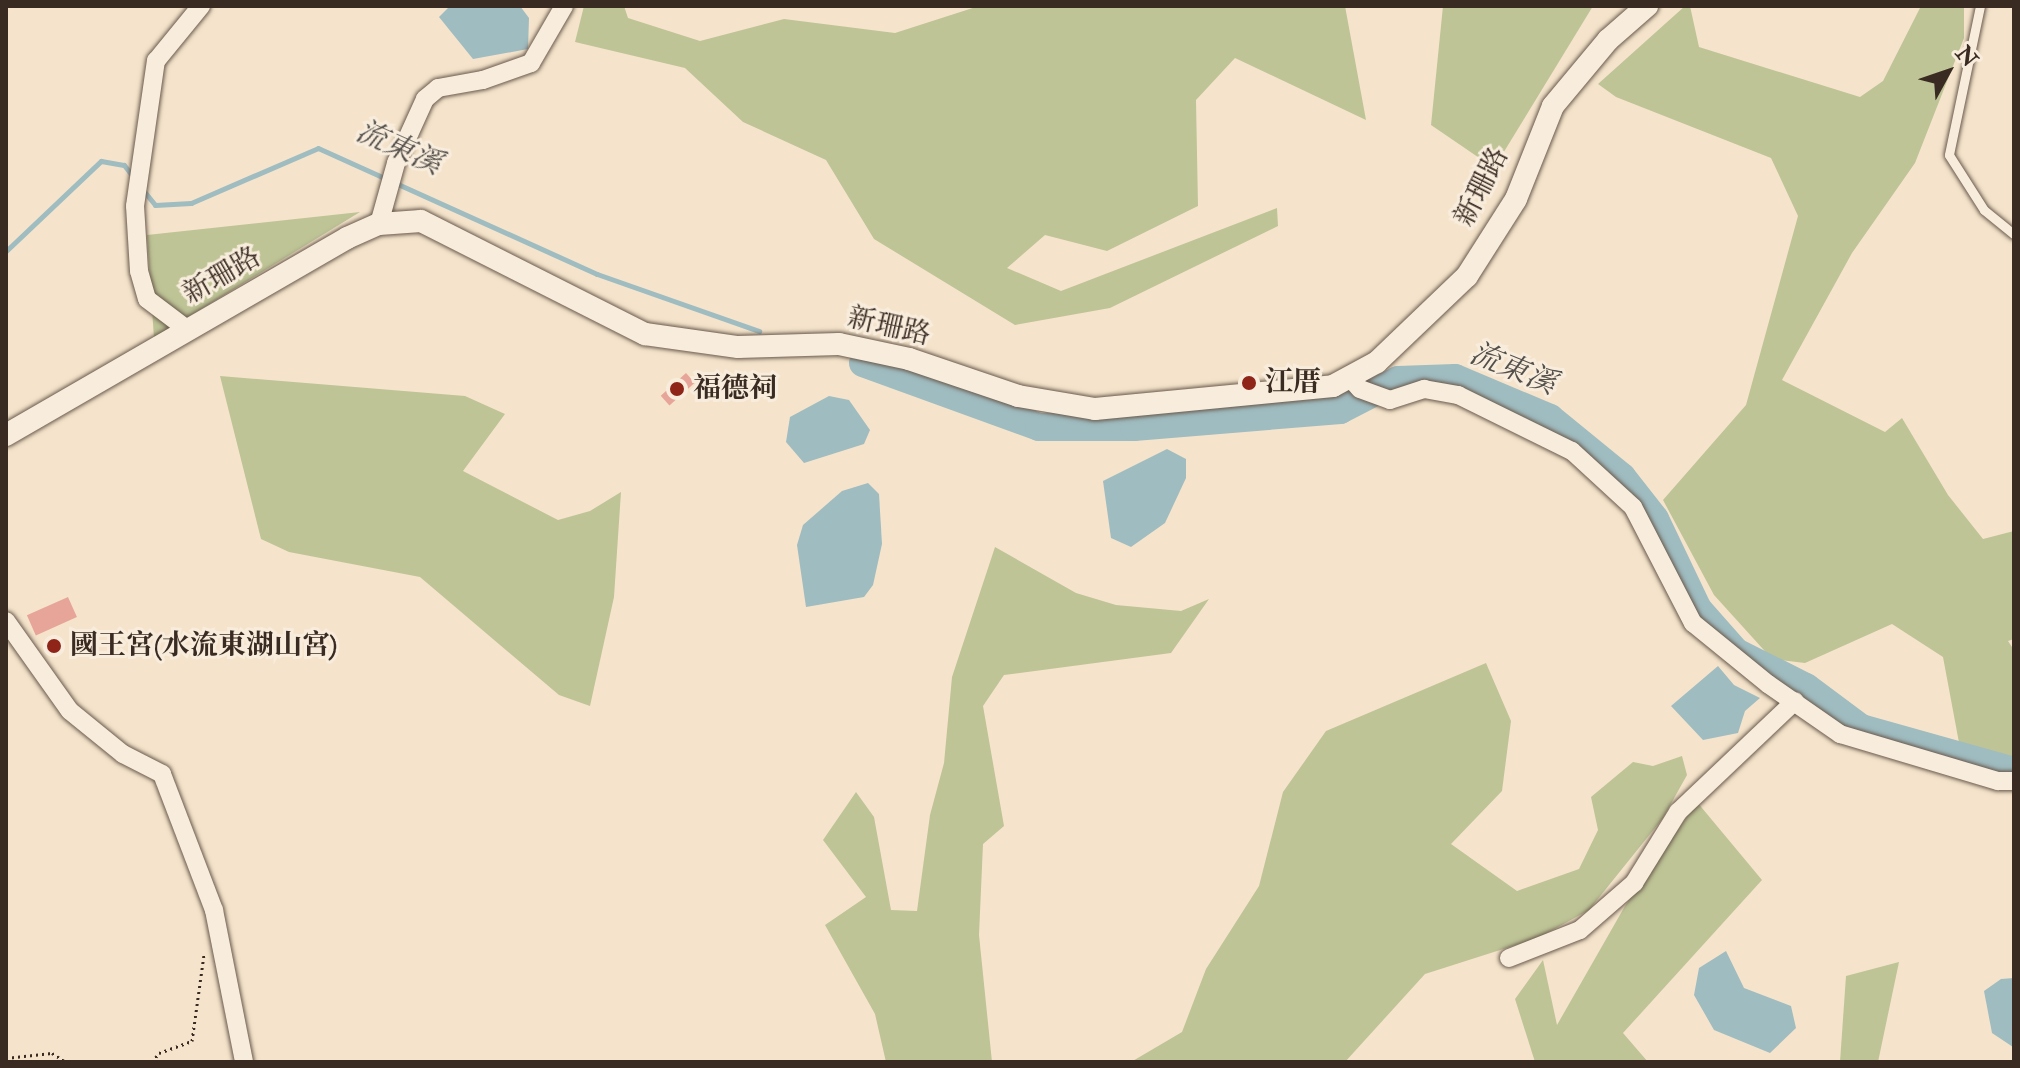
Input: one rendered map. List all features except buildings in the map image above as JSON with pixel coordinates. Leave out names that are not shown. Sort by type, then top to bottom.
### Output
[{"type":"street","points":[[188,330],[147,299],[135,206],[138,168],[156,61],[201,6]]},
{"type":"street","points":[[381,214],[396,163],[425,99],[438,88],[483,80],[531,63],[564,6]]},
{"type":"street","name":"新珊路","points":[[6,435],[381,214],[421,221],[645,334],[738,347],[839,344],[909,359],[1018,396],[1095,409],[1355,384],[1467,276],[1516,199],[1553,106],[1608,40],[1647,6]]},
{"type":"street","points":[[1355,384],[1379,398],[1424,389],[1458,395],[1572,451],[1633,507],[1693,623],[1795,701],[1859,742],[2014,781]]},
{"type":"street","points":[[6,621],[70,711],[123,754],[162,774],[214,910],[244,1062]]},
{"type":"street","points":[[1509,958],[1580,930],[1634,883],[1678,812],[1795,701]]},
{"type":"lane","points":[[1980,6],[1949,155],[1984,210],[2014,234]]},
{"type":"path","points":[[152,1062],[159,1053],[192,1041],[205,948]]},
{"type":"path","points":[[6,1058],[52,1053],[66,1062]]},
{"type":"green space","points":[[584,6],[624,6],[628,18],[700,41],[784,19],[895,33],[979,6],[1345,6],[1366,120],[1235,58],[1196,100],[1198,206],[1107,251],[1045,235],[1007,268],[1061,291],[1277,208],[1278,226],[1110,308],[1015,325],[874,239],[826,160],[743,122],[685,68],[575,42]]},
{"type":"green space","points":[[1443,6],[1593,6],[1494,168],[1431,125]]},
{"type":"green space","points":[[1685,6],[1690,6],[1699,47],[1860,97],[1883,81],[1921,6],[1964,6],[1964,38],[1915,163],[1852,253],[1782,380],[1885,432],[1902,418],[1948,495],[1983,539],[2014,531],[2014,639],[2008,641],[2014,650],[2014,757],[1960,748],[1943,657],[1892,624],[1805,663],[1772,659],[1714,595],[1663,500],[1746,405],[1798,216],[1771,158],[1616,97],[1598,84]]},
{"type":"green space","points":[[360,212],[154,338],[147,235]]},
{"type":"green space","points":[[220,376],[465,396],[505,414],[463,471],[558,520],[590,511],[621,492],[614,597],[590,706],[559,695],[420,577],[289,552],[261,539]]},
{"type":"green space","points":[[995,547],[1076,593],[1116,605],[1181,611],[1209,599],[1171,653],[1004,675],[983,706],[1004,826],[983,844],[979,935],[992,1062],[886,1062],[875,1014],[825,925],[866,897],[823,840],[856,792],[874,817],[891,910],[917,911],[930,815],[944,763],[952,677]]},
{"type":"green space","points":[[1486,663],[1511,721],[1502,791],[1451,844],[1517,891],[1579,869],[1598,830],[1591,797],[1633,762],[1653,766],[1682,756],[1687,775],[1663,818],[1589,910],[1538,938],[1425,974],[1345,1062],[1131,1062],[1182,1032],[1206,969],[1259,886],[1283,792],[1326,731]]},
{"type":"green space","points":[[1697,802],[1762,880],[1623,1033],[1648,1062],[1535,1062],[1515,999],[1543,960],[1557,1025],[1625,906]]},
{"type":"green space","points":[[1899,962],[1878,1062],[1840,1062],[1846,976]]},
{"type":"water","points":[[450,6],[520,6],[529,18],[528,49],[473,59],[439,17]]},
{"type":"water","points":[[829,396],[849,400],[870,430],[864,444],[804,463],[786,442],[790,417]]},
{"type":"water","points":[[1167,449],[1186,459],[1186,478],[1165,523],[1131,547],[1111,538],[1103,481]]},
{"type":"water","points":[[868,483],[879,494],[882,544],[873,585],[864,597],[806,607],[797,545],[803,525],[842,491]]},
{"type":"water","points":[[1718,666],[1734,685],[1760,698],[1745,711],[1738,733],[1703,740],[1671,706]]},
{"type":"water","points":[[1726,951],[1744,988],[1791,1006],[1796,1028],[1770,1053],[1714,1030],[1694,995],[1699,968]]},
{"type":"water","points":[[2014,978],[2013,1047],[1992,1033],[1984,991],[2001,979]]},
{"type":"waterway","name":"流東溪","points":[[143,190],[155,205],[191,203],[318,148],[597,274],[759,331]]},
{"type":"waterway","name":"流東溪","points":[[6,251],[101,161],[124,165],[135,179]]},
{"type":"waterway","name":"流東溪","points":[[863,363],[1039,427],[1134,427],[1340,410],[1398,380],[1455,378],[1550,418],[1622,477],[1655,519],[1698,609],[1736,652],[1806,687],[1861,728],[2014,771]]},
{"type":"place","name":"江厝","points":[[1249,383]]},
{"type":"place","name":"福德祠","points":[[677,389]]},
{"type":"place","name":"國王宮(水流東湖山宮)","points":[[54,646]]}]
